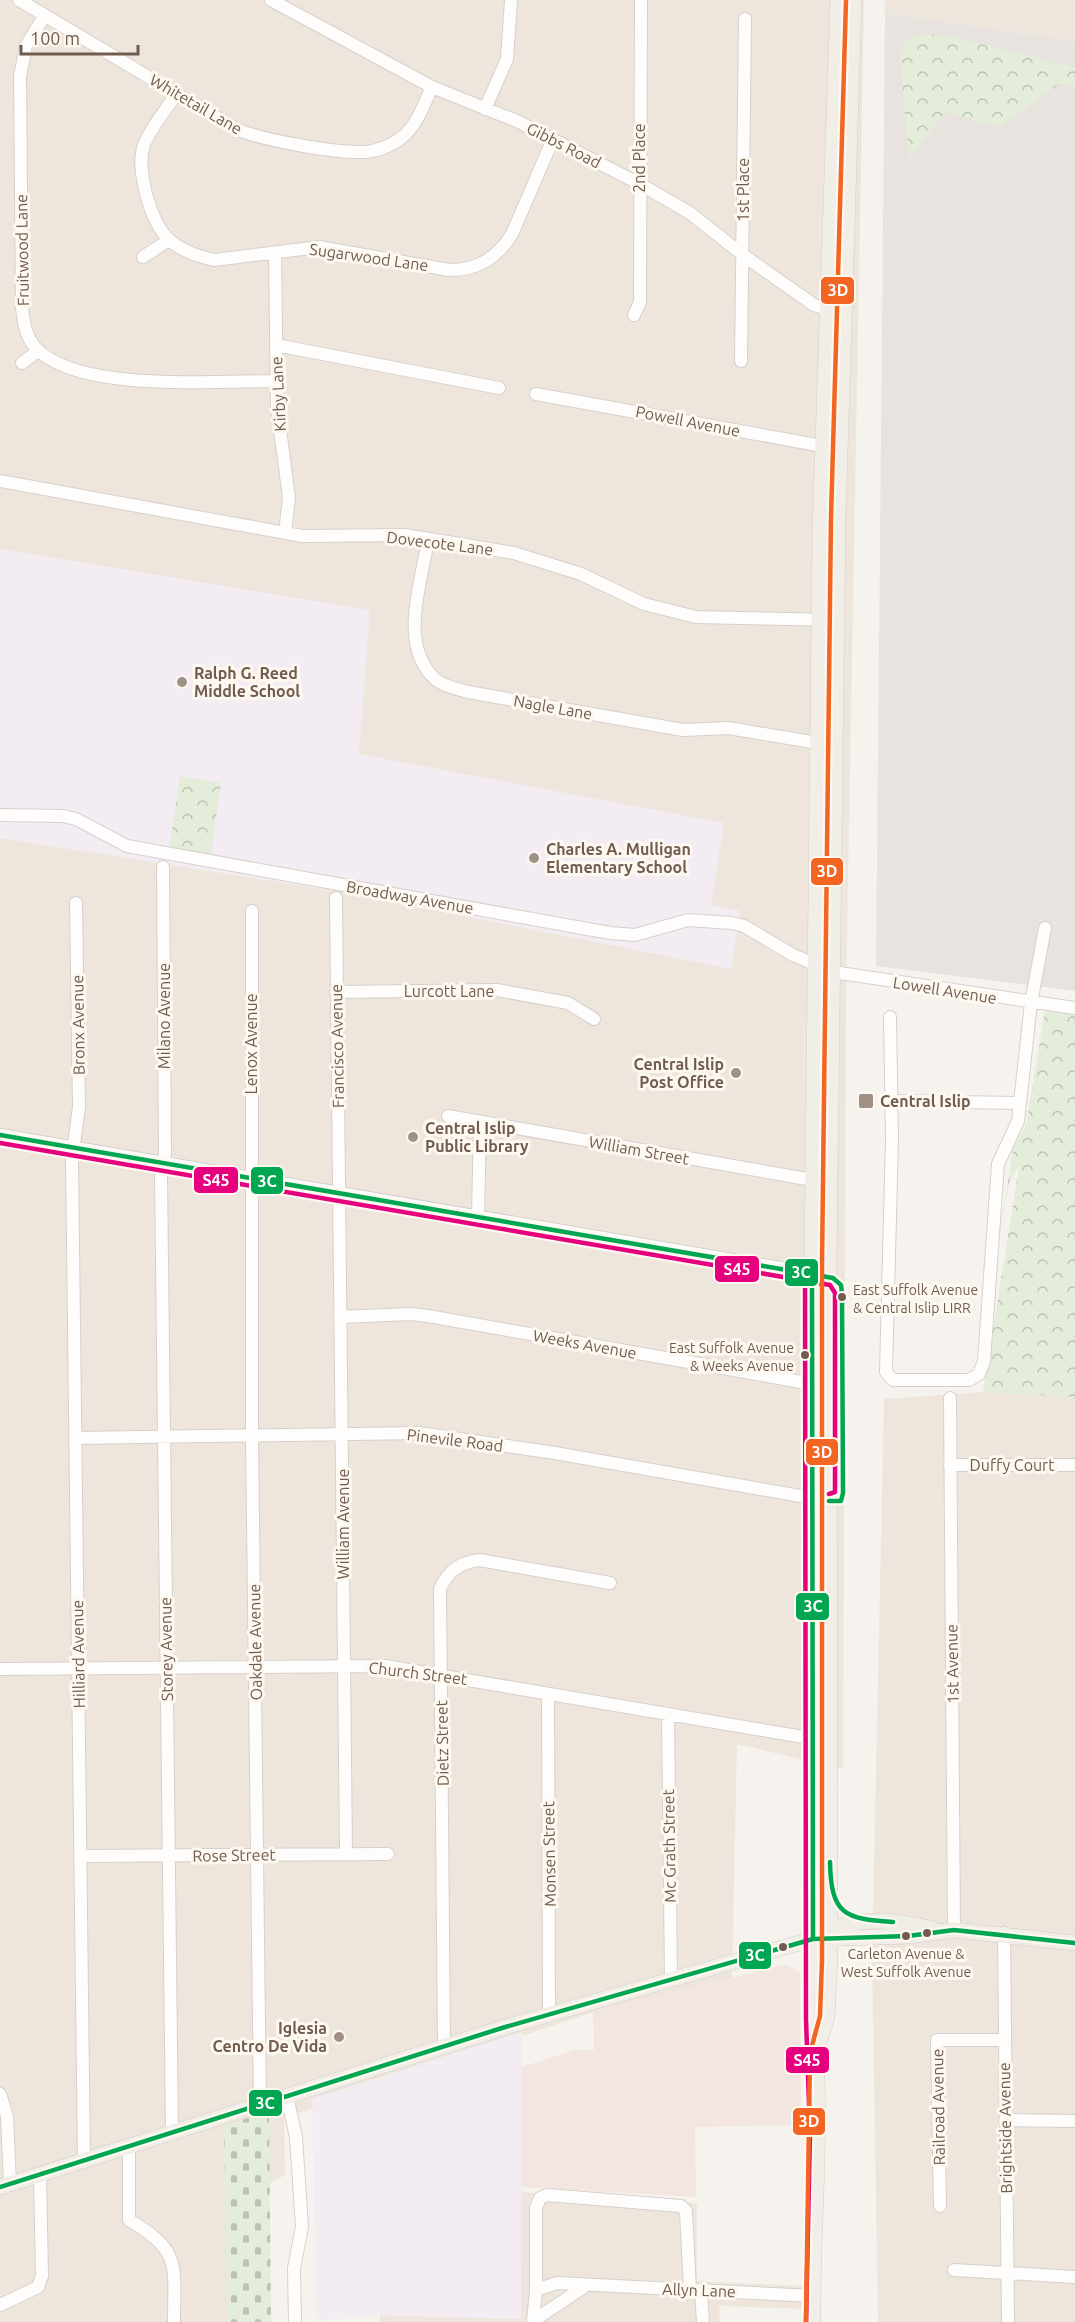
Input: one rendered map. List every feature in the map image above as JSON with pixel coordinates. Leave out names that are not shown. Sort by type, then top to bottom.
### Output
[{"type":"main road","points":[[813,2322],[817,2053],[813,2019],[812,1274],[819,620],[822,446],[838,0]]},
{"type":"main road","points":[[817,2053],[827,2017],[830,1934],[829,1276],[839,449],[854,0]]},
{"type":"main road","points":[[830,1887],[842,1910],[865,1929]]},
{"type":"main road","points":[[5,2186],[444,2046],[671,1978],[830,1934],[839,1924],[865,1929],[909,1923],[938,1930],[1004,1933],[1075,1943]]},
{"type":"street","name":"Whitetail Lane","points":[[19,0],[176,94],[249,134],[364,152],[383,148],[401,138],[413,125],[432,87]]},
{"type":"street","name":"Gibbs Road","points":[[271,0],[432,87],[553,139],[638,183],[690,213],[742,255],[799,295],[827,310],[844,314]]},
{"type":"street","points":[[485,109],[507,60],[511,0]]},
{"type":"street","name":"2nd Place","points":[[634,315],[640,302],[638,183],[641,0]]},
{"type":"street","name":"Fruitwood Lane","points":[[38,351],[23,323],[20,76],[26,45],[45,15]]},
{"type":"street","name":"1st Place","points":[[741,361],[745,19]]},
{"type":"street","name":"Sugarwood Lane","points":[[176,94],[145,144],[141,159],[142,180],[153,220],[170,240],[197,256],[214,260],[275,253],[296,248],[319,247],[449,270],[467,270],[484,263],[503,249],[512,234],[553,139]]},
{"type":"street","points":[[143,257],[170,240]]},
{"type":"street","name":"Kirby Lane","points":[[275,253],[277,381],[280,432],[289,498],[285,534]]},
{"type":"street","points":[[276,345],[499,388]]},
{"type":"street","points":[[22,363],[38,351],[72,370],[124,378],[151,381],[277,381]]},
{"type":"street","name":"Powell Avenue","points":[[536,394],[839,449]]},
{"type":"street","name":"Dovecote Lane","points":[[0,481],[285,534],[324,538],[396,535],[534,558],[581,574],[622,595],[666,611],[729,620],[837,620]]},
{"type":"street","name":"Nagle Lane","points":[[428,539],[414,633],[423,663],[435,680],[468,693],[683,730],[728,728],[819,743]]},
{"type":"street","name":"Broadway Avenue","points":[[0,815],[63,816],[76,819],[127,846],[610,933],[635,935],[688,920],[732,923],[744,926],[816,966]]},
{"type":"street","name":"Milano Avenue","points":[[162,867],[163,1164]]},
{"type":"street","name":"Francisco Avenue","points":[[336,898],[339,1193]]},
{"type":"street","name":"Bronx Avenue","points":[[74,1147],[79,1107],[76,903]]},
{"type":"street","name":"Lenox Avenue","points":[[251,1178],[252,911]]},
{"type":"street","points":[[891,1017],[892,1101],[886,1372],[893,1380],[969,1380],[979,1374],[984,1361],[998,1164],[1018,1121],[1018,1103],[1030,1003],[1045,928]]},
{"type":"street","name":"Lowell Avenue","points":[[816,966],[833,972],[1075,1008]]},
{"type":"street","name":"Lurcott Lane","points":[[336,992],[497,990],[568,1004],[594,1019]]},
{"type":"street","points":[[892,1101],[1018,1103]]},
{"type":"street","name":"William Street","points":[[448,1116],[830,1183]]},
{"type":"street","points":[[478,1218],[480,1123]]},
{"type":"street","points":[[0,1135],[829,1276]]},
{"type":"street","name":"Hilliard Avenue","points":[[74,1147],[72,1159],[84,2162]]},
{"type":"street","name":"Storey Avenue","points":[[163,1164],[161,1174],[163,1437],[172,2133]]},
{"type":"street","name":"Oakdale Avenue","points":[[251,1178],[260,2106]]},
{"type":"street","name":"William Avenue","points":[[339,1193],[346,1854]]},
{"type":"street","name":"Weeks Avenue","points":[[340,1317],[429,1316],[829,1386]]},
{"type":"street","name":"1st Avenue","points":[[950,1398],[954,1930]]},
{"type":"street","name":"Pinevile Road","points":[[75,1438],[342,1436],[419,1433],[555,1453],[829,1501]]},
{"type":"street","name":"Duffy Court","points":[[950,1465],[1075,1465]]},
{"type":"street","name":"Dietz Street","points":[[444,2046],[440,1589],[453,1570],[466,1562],[479,1560],[610,1583]]},
{"type":"street","name":"Church Street","points":[[0,1669],[385,1666],[831,1741]]},
{"type":"street","name":"Monsen Street","points":[[548,1694],[549,2014]]},
{"type":"street","name":"Mc Grath Street","points":[[668,1715],[671,1978]]},
{"type":"street","name":"Rose Street","points":[[80,1856],[388,1854]]},
{"type":"street","name":"Brightside Avenue","points":[[1004,1933],[1008,2322]]},
{"type":"street","name":"Railroad Avenue","points":[[940,2206],[937,2040],[1004,2040]]},
{"type":"street","points":[[0,2094],[7,2116],[5,2186]]},
{"type":"street","points":[[287,2096],[296,2137],[302,2227],[294,2268],[295,2322]]},
{"type":"street","points":[[1005,2120],[1075,2121]]},
{"type":"street","points":[[129,2148],[129,2220],[153,2234],[164,2244],[171,2257],[174,2322]]},
{"type":"street","points":[[0,2305],[38,2287],[42,2276],[40,2175]]},
{"type":"street","points":[[533,2322],[536,2290],[537,2208],[540,2198],[547,2195],[681,2206],[686,2211],[695,2291],[703,2322]]},
{"type":"street","points":[[954,2271],[1075,2277]]},
{"type":"street","name":"Allyn Lane","points":[[536,2290],[557,2283],[584,2287],[813,2296]]},
{"type":"street","points":[[533,2322],[584,2287]]},
{"type":"shaded area","points":[[0,0],[864,0],[846,994],[843,1769],[737,1744],[732,1978],[593,2012],[284,2118],[285,2175],[238,2201],[235,2322],[0,2322]]},
{"type":"shaded area","points":[[885,0],[1075,0],[1075,41],[885,13]]},
{"type":"shaded area","points":[[885,13],[1075,41],[1075,991],[876,966]]},
{"type":"shaded area","name":"Ralph G. Reed Middle School","points":[[0,549],[370,610],[359,754],[724,823],[711,905],[740,911],[731,969],[347,893],[0,838]]},
{"type":"shaded area","points":[[983,1392],[1075,1397],[1075,2322],[878,2322],[872,1957],[884,1399]]},
{"type":"shaded area","points":[[787,1964],[800,1973],[801,2125],[695,2127],[696,2197],[521,2187],[522,2067],[574,2050],[594,2050],[593,2012]]},
{"type":"shaded area","points":[[522,2032],[521,2319],[380,2315],[317,2321],[312,2099]]},
{"type":"shaded area","points":[[520,2192],[697,2203],[697,2281],[803,2286],[801,2309],[719,2306],[720,2322],[380,2322],[380,2315],[520,2319]]},
{"type":"green space","points":[[921,33],[958,38],[1075,68],[1075,87],[1059,84],[1000,127],[945,112],[909,158],[900,52],[904,43]]},
{"type":"green space","points":[[180,776],[221,783],[211,854],[172,848],[170,844]]},
{"type":"green space","points":[[1046,1004],[1075,1012],[1075,1397],[983,1392],[1019,1167],[1010,1180],[1002,1220],[1013,1148],[1026,1124]]},
{"type":"green space","points":[[269,2112],[271,2322],[227,2322],[224,2125]]},
{"type":"transit line","name":"3D","points":[[806,2322],[810,2053],[820,2016],[822,1960],[822,1264],[831,517],[846,0]]},
{"type":"transit line","name":"3C","points":[[0,1135],[833,1278],[841,1285],[842,1293],[843,1493],[841,1501],[829,1501]]},
{"type":"transit line","name":"S45","points":[[0,1143],[830,1285],[835,1293],[835,1492],[829,1494]]},
{"type":"transit line","name":"S45","points":[[805,1274],[806,2019],[810,2132],[806,2322]]},
{"type":"transit line","name":"3C","points":[[812,1274],[813,1939]]},
{"type":"transit line","name":"3C","points":[[830,1862],[834,1893],[844,1911],[863,1919],[893,1922]]},
{"type":"transit line","name":"3C","points":[[0,2187],[502,2028],[813,1939],[908,1936],[954,1930],[1075,1943]]},
{"type":"place","name":"Ralph G. Reed Middle School","points":[[182,682]]},
{"type":"place","name":"Charles A. Mulligan Elementary School","points":[[534,858]]},
{"type":"place","name":"Central Islip Post Office","points":[[736,1073]]},
{"type":"place","name":"Central Islip","points":[[866,1101]]},
{"type":"place","name":"Central Islip Public Library","points":[[413,1137]]},
{"type":"place","name":"East Suffolk Avenue & Central Islip LIRR","points":[[842,1297]]},
{"type":"place","name":"East Suffolk Avenue & Weeks Avenue","points":[[805,1355]]},
{"type":"place","name":"Carleton Avenue & West Suffolk Avenue","points":[[906,1936]]},
{"type":"place","name":"Iglesia Centro De Vida","points":[[339,2037]]}]
